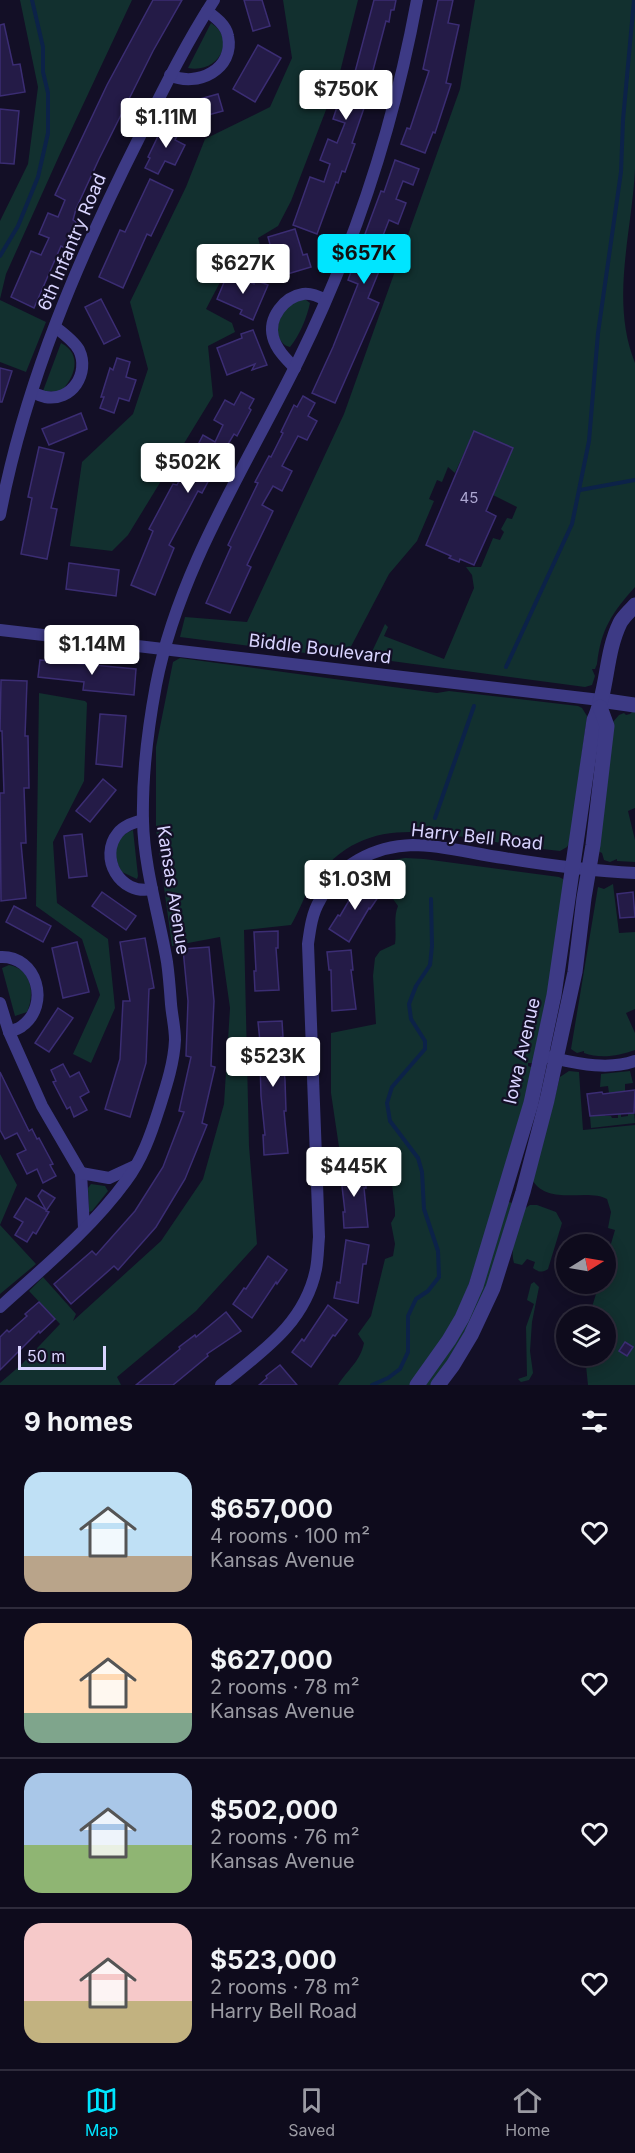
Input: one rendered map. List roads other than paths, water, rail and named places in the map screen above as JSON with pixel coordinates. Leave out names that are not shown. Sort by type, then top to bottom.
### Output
[{"type":"street","name":"Kansas Avenue","points":[[0,1306],[101,1212],[128,1178],[152,1133],[167,1084],[175,1039],[167,961],[152,889],[143,820],[148,739],[164,650],[180,600],[197,560],[295,368],[344,259],[380,157],[407,52],[417,0]]},
{"type":"street","name":"6th Infantry Road","points":[[0,514],[21,424],[55,327],[112,191],[171,75],[210,5],[228,36],[228,50],[224,61],[215,71],[203,78],[179,79],[171,75]]},
{"type":"street","points":[[295,368],[280,352],[273,337],[272,326],[275,314],[293,297],[303,294],[316,295],[326,300]]},
{"type":"street","name":"6th Infantry Road","points":[[32,392],[45,397],[61,396],[74,388],[82,375],[82,361],[78,349],[55,327]]},
{"type":"street","name":"Iowa Avenue","points":[[438,1385],[471,1335],[493,1288],[528,1173],[549,1057],[554,995],[594,720],[600,703],[607,661],[620,622],[635,605]]},
{"type":"street","name":"Biddle Boulevard","points":[[0,630],[600,703],[635,705]]},
{"type":"street","name":"Iowa Avenue","points":[[417,1385],[458,1326],[476,1286],[531,1103],[549,1057],[575,972],[607,726],[600,703]]},
{"type":"street","points":[[143,820],[124,827],[116,834],[111,847],[113,866],[117,877],[131,889],[142,891],[152,889]]},
{"type":"street","name":"Harry Bell Road","points":[[221,1385],[276,1340],[296,1318],[316,1270],[319,1237],[308,944],[312,918],[320,900],[347,866],[369,854],[392,847],[415,845],[635,873]]},
{"type":"street","points":[[0,957],[19,961],[31,971],[38,985],[39,1001],[33,1015],[22,1026],[9,1032]]},
{"type":"street","points":[[0,1003],[9,1032],[42,1107],[81,1173],[84,1228]]},
{"type":"street","points":[[549,1057],[600,1066],[626,1064],[635,1060]]},
{"type":"street","points":[[81,1173],[109,1178],[135,1166]]},
{"type":"waterway","points":[[0,256],[18,226],[38,177],[48,133],[48,93],[43,72],[43,47],[32,0]]},
{"type":"waterway","points":[[506,667],[572,524],[589,441],[598,333],[621,172],[623,120],[634,0]]},
{"type":"waterway","points":[[580,490],[635,480]]},
{"type":"waterway","points":[[435,818],[474,706]]},
{"type":"waterway","points":[[372,1385],[388,1378],[400,1369],[408,1352],[408,1316],[416,1299],[428,1291],[439,1277],[438,1251],[424,1209],[422,1172],[418,1158],[390,1121],[387,1103],[392,1087],[425,1049],[425,1041],[411,1019],[409,1004],[416,986],[430,965],[431,899]]}]
